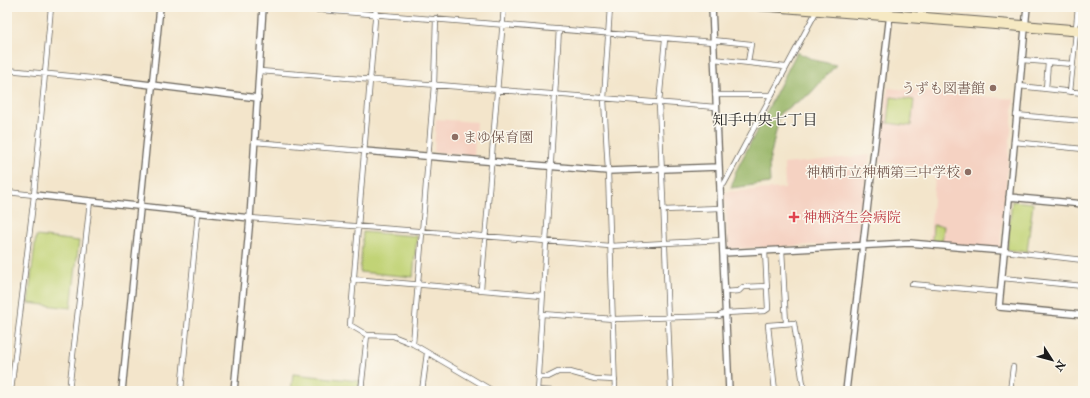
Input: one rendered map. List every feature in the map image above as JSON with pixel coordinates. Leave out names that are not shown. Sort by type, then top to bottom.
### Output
[{"type":"main road","points":[[757,7],[867,11],[890,16],[1078,30],[1083,33]]},
{"type":"street","points":[[12,391],[34,195],[51,7]]},
{"type":"street","points":[[122,391],[160,7]]},
{"type":"street","points":[[234,391],[250,218],[263,7]]},
{"type":"street","points":[[284,7],[436,18],[665,39],[751,44],[748,62]]},
{"type":"street","points":[[376,7],[350,325],[367,335],[393,336],[413,344],[493,391]]},
{"type":"street","points":[[481,289],[504,7]]},
{"type":"street","points":[[610,7],[604,99],[614,320],[615,391]]},
{"type":"street","points":[[712,7],[729,391]]},
{"type":"street","points":[[920,18],[921,7]]},
{"type":"street","points":[[1027,7],[998,307],[1083,316]]},
{"type":"street","points":[[1070,92],[1078,30],[1078,7]]},
{"type":"street","points":[[720,188],[724,184],[816,8]]},
{"type":"street","points":[[846,391],[890,16]]},
{"type":"street","points":[[413,344],[434,85],[436,18]]},
{"type":"street","points":[[554,391],[537,390],[559,30]]},
{"type":"street","points":[[665,39],[659,103],[671,391]]},
{"type":"street","points":[[714,59],[785,67]]},
{"type":"street","points":[[1022,60],[1073,64]]},
{"type":"street","points":[[1046,89],[1048,62]]},
{"type":"street","points":[[7,70],[153,84],[258,98]]},
{"type":"street","points":[[260,71],[716,107]]},
{"type":"street","points":[[1019,86],[1083,93]]},
{"type":"street","points":[[715,95],[771,95]]},
{"type":"street","points":[[1016,115],[1083,121]]},
{"type":"street","points":[[254,142],[608,171],[718,167]]},
{"type":"street","points":[[1014,142],[1083,149]]},
{"type":"street","points":[[7,192],[250,218],[610,246],[722,240]]},
{"type":"street","points":[[1009,198],[1083,204]]},
{"type":"street","points":[[69,391],[90,201]]},
{"type":"street","points":[[664,210],[721,208]]},
{"type":"street","points":[[181,391],[198,213]]},
{"type":"street","points":[[723,253],[908,243],[1004,251],[1083,260]]},
{"type":"street","points":[[782,250],[786,323]]},
{"type":"street","points":[[542,314],[614,320],[719,316],[725,313],[765,312],[768,309],[765,251]]},
{"type":"street","points":[[1002,278],[1083,286]]},
{"type":"street","points":[[353,279],[542,295]]},
{"type":"street","points":[[912,284],[1000,292]]},
{"type":"street","points":[[724,292],[738,291],[743,287],[767,286]]},
{"type":"street","points":[[775,391],[768,325],[786,323],[794,323],[804,391]]},
{"type":"street","points":[[361,391],[367,335]]},
{"type":"street","points":[[422,391],[427,352]]},
{"type":"street","points":[[1010,391],[1013,367]]},
{"type":"street","points":[[538,377],[548,377],[558,372],[570,372],[595,379],[615,380]]},
{"type":"shaded area","name":"神栖市立神栖第三中学校","points":[[888,88],[1014,99],[1000,248],[929,244],[935,178],[921,166],[880,162]]},
{"type":"shaded area","name":"まゆ保育園","points":[[436,119],[476,122],[474,156],[434,152]]},
{"type":"shaded area","name":"神栖済生会病院","points":[[870,155],[858,243],[728,249],[724,192],[785,188],[784,164]]},
{"type":"green space","points":[[797,52],[814,60],[836,65],[810,94],[780,113],[769,163],[770,183],[731,188],[735,173]]},
{"type":"green space","points":[[891,97],[914,100],[911,126],[888,123]]},
{"type":"green space","points":[[1012,201],[1033,203],[1027,252],[1007,250]]},
{"type":"green space","points":[[933,225],[944,226],[942,243],[932,242]]},
{"type":"green space","points":[[363,232],[417,236],[413,277],[360,272]]},
{"type":"green space","points":[[36,236],[79,241],[71,308],[28,303]]},
{"type":"green space","points":[[293,374],[360,381],[358,391],[291,391]]},
{"type":"place","name":"うずも図書館","points":[[993,88]]},
{"type":"place","name":"まゆ保育園","points":[[455,137]]},
{"type":"place","name":"神栖市立神栖第三中学校","points":[[968,172]]},
{"type":"place","name":"神栖済生会病院","points":[[794,217]]},
{"type":"district","name":"知手中央七丁目","points":[[765,120]]}]
